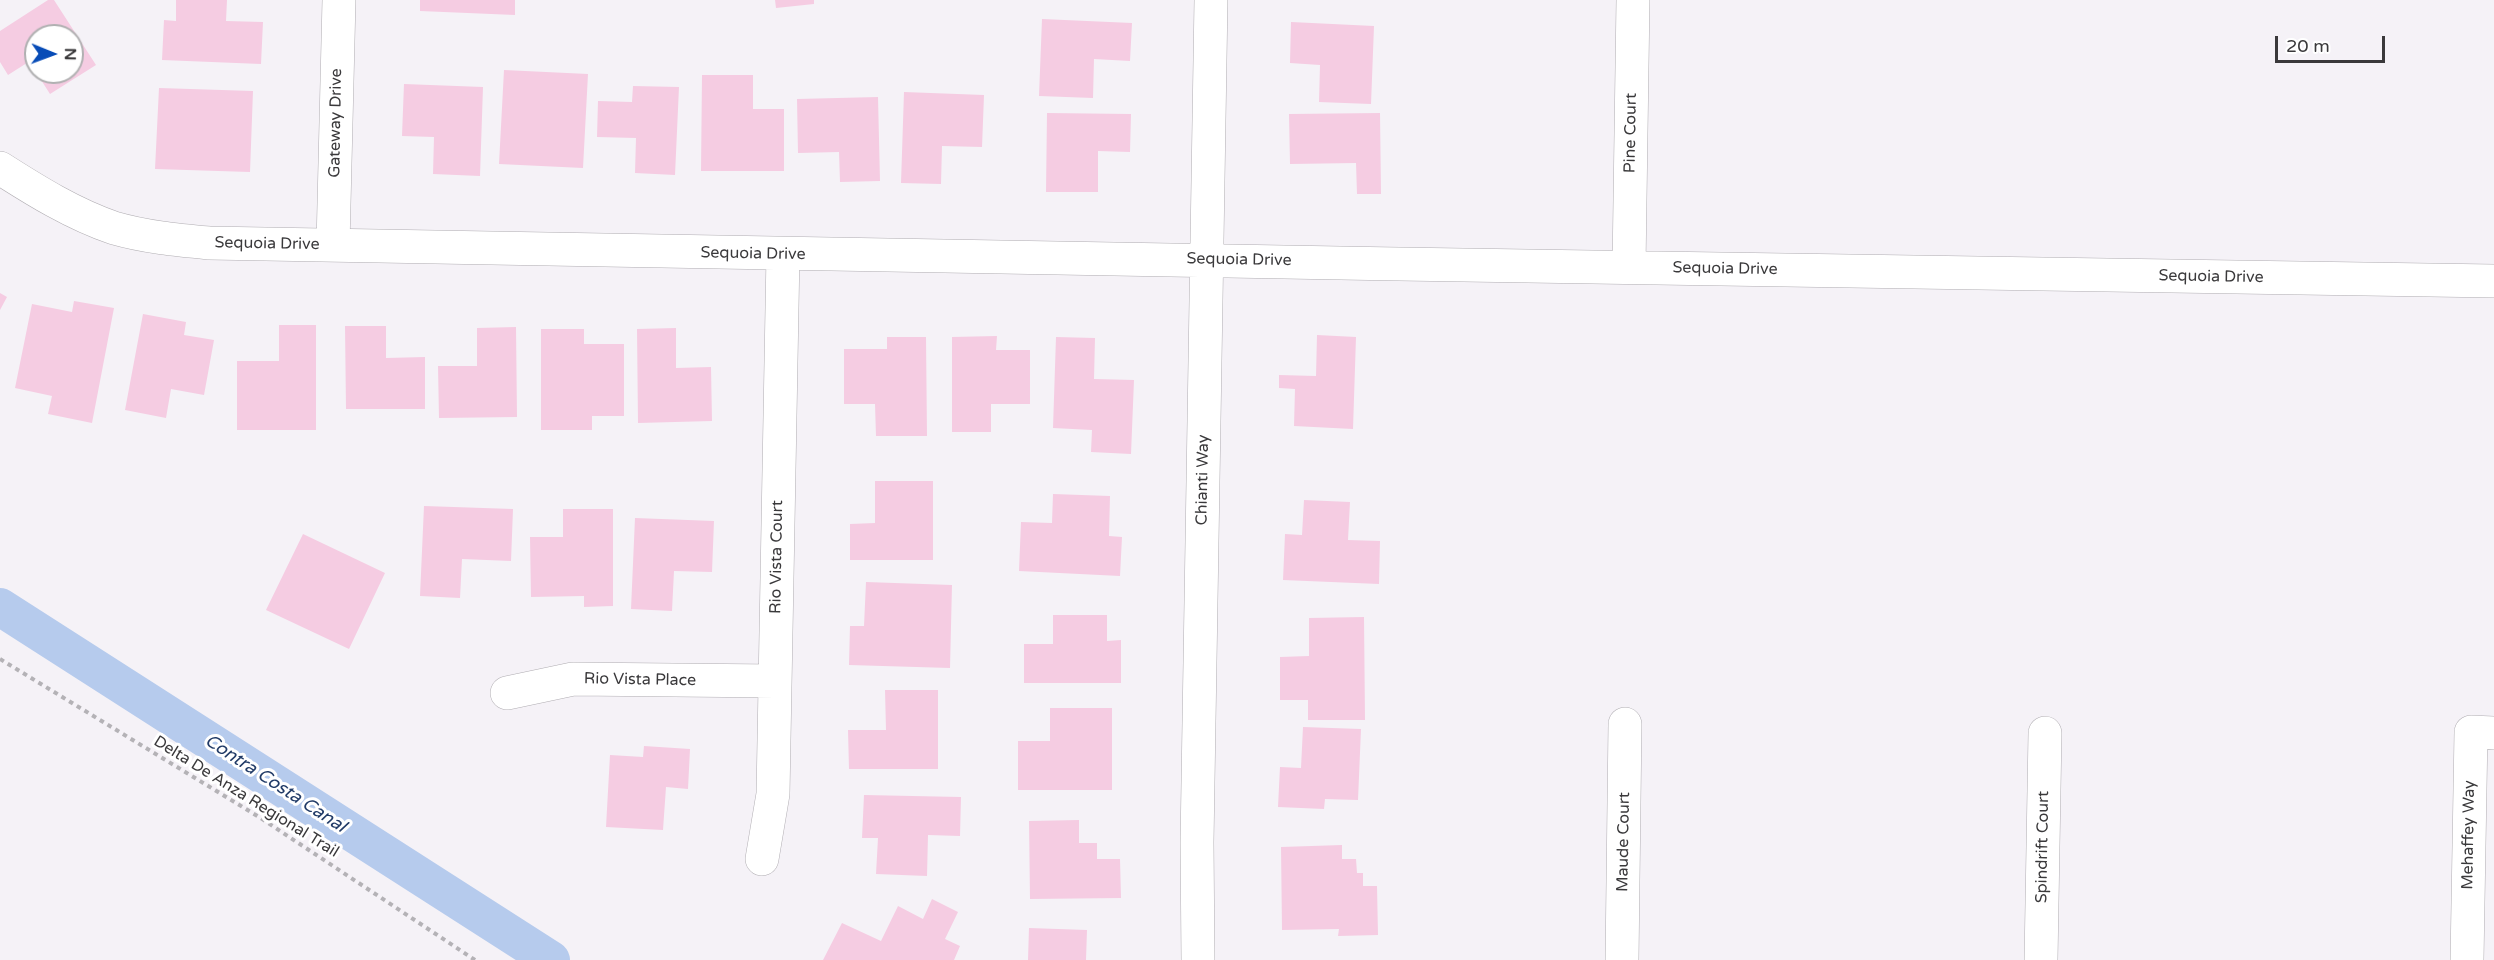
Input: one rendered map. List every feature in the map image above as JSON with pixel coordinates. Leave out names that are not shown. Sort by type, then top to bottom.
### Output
[{"type":"street","name":"Gateway Drive","points":[[333,245],[339,0]]},
{"type":"street","name":"Chianti Way","points":[[1198,960],[1197,842],[1211,0]]},
{"type":"street","name":"Pine Court","points":[[1629,267],[1633,0]]},
{"type":"street","name":"Sequoia Drive","points":[[0,168],[72,210],[114,228],[162,239],[209,243],[783,255],[2494,280]]},
{"type":"street","name":"Rio Vista Court","points":[[762,859],[773,794],[783,255]]},
{"type":"street","name":"Rio Vista Place","points":[[507,693],[573,679],[775,681]]},
{"type":"street","name":"Maude Court","points":[[1622,960],[1626,724]]},
{"type":"street","name":"Mehaffey Way","points":[[2467,960],[2470,732],[2494,733]]},
{"type":"street","name":"Spindrift Court","points":[[2041,960],[2045,733]]},
{"type":"path","name":"Delta De Anza Regional Trail","points":[[0,659],[259,818],[476,960]]},
{"type":"building","points":[[48,0],[54,0],[70,24],[24,24],[24,65],[8,75],[0,62],[0,31]]},
{"type":"building","points":[[176,0],[227,0],[226,21],[263,22],[261,64],[162,60],[164,20],[176,21]]},
{"type":"building","points":[[420,0],[515,0],[515,15],[420,11]]},
{"type":"building","points":[[775,0],[814,0],[814,4],[776,8]]},
{"type":"building","points":[[1042,19],[1132,23],[1130,61],[1094,59],[1093,98],[1039,96]]},
{"type":"building","points":[[1291,22],[1374,26],[1371,104],[1319,102],[1320,65],[1290,63]]},
{"type":"building","points":[[84,46],[96,65],[84,73]]},
{"type":"building","points":[[504,70],[588,74],[583,168],[499,164]]},
{"type":"building","points":[[702,75],[753,75],[753,109],[784,109],[784,171],[701,171]]},
{"type":"building","points":[[44,84],[66,84],[50,94]]},
{"type":"building","points":[[404,84],[483,87],[480,176],[433,174],[434,137],[402,136]]},
{"type":"building","points":[[633,86],[679,87],[675,175],[635,173],[636,138],[597,137],[598,101],[632,102]]},
{"type":"building","points":[[159,88],[253,91],[250,172],[155,169]]},
{"type":"building","points":[[904,92],[984,95],[982,147],[942,146],[941,184],[901,183]]},
{"type":"building","points":[[878,97],[880,181],[840,182],[839,152],[798,153],[797,99]]},
{"type":"building","points":[[1047,113],[1131,114],[1130,152],[1098,151],[1098,192],[1046,192]]},
{"type":"building","points":[[1380,113],[1381,194],[1357,194],[1356,163],[1290,164],[1289,114]]},
{"type":"building","points":[[0,293],[7,297],[0,310]]},
{"type":"building","points":[[74,301],[114,308],[92,423],[48,414],[52,396],[15,388],[32,304],[72,312]]},
{"type":"building","points":[[143,314],[186,322],[184,335],[214,340],[204,395],[171,389],[166,418],[125,410]]},
{"type":"building","points":[[279,325],[316,325],[316,430],[237,430],[237,361],[279,361]]},
{"type":"building","points":[[345,326],[386,326],[386,358],[425,357],[425,409],[346,409]]},
{"type":"building","points":[[516,327],[517,417],[439,418],[438,366],[477,366],[477,328]]},
{"type":"building","points":[[676,328],[676,368],[711,367],[712,421],[638,423],[637,329]]},
{"type":"building","points":[[541,329],[584,329],[584,344],[624,344],[624,416],[592,416],[592,430],[541,430]]},
{"type":"building","points":[[1317,335],[1356,337],[1353,429],[1294,426],[1295,389],[1279,388],[1279,375],[1316,376]]},
{"type":"building","points":[[997,336],[996,350],[1030,350],[1030,404],[991,404],[991,432],[952,432],[952,337]]},
{"type":"building","points":[[887,337],[926,337],[927,436],[876,436],[875,404],[844,404],[844,349],[887,349]]},
{"type":"building","points":[[1056,337],[1095,338],[1094,379],[1134,380],[1131,454],[1091,452],[1092,430],[1053,428]]},
{"type":"building","points":[[875,481],[933,481],[933,560],[850,560],[850,524],[875,523]]},
{"type":"building","points":[[1053,494],[1110,496],[1109,536],[1122,537],[1120,576],[1019,571],[1021,522],[1052,523]]},
{"type":"building","points":[[1304,500],[1350,502],[1348,540],[1380,541],[1379,584],[1283,580],[1285,534],[1302,535]]},
{"type":"building","points":[[424,506],[513,509],[511,561],[462,559],[460,598],[420,596]]},
{"type":"building","points":[[563,509],[613,509],[613,606],[584,607],[584,596],[531,597],[530,537],[563,537]]},
{"type":"building","points":[[635,518],[714,521],[712,572],[674,571],[672,611],[631,609]]},
{"type":"building","points":[[303,534],[385,573],[349,649],[266,610]]},
{"type":"building","points":[[866,582],[952,585],[950,668],[849,665],[850,626],[864,626]]},
{"type":"building","points":[[1053,615],[1107,615],[1107,641],[1121,640],[1121,683],[1024,683],[1024,644],[1053,644]]},
{"type":"building","points":[[1364,617],[1365,720],[1308,720],[1308,700],[1280,700],[1280,657],[1309,656],[1309,618]]},
{"type":"building","points":[[885,690],[938,690],[938,769],[849,769],[848,730],[886,730]]},
{"type":"building","points":[[1050,708],[1112,708],[1112,790],[1018,790],[1018,741],[1050,741]]},
{"type":"building","points":[[1303,727],[1361,729],[1358,800],[1325,799],[1324,809],[1278,807],[1280,767],[1301,768]]},
{"type":"building","points":[[644,746],[690,749],[688,789],[666,787],[663,830],[606,827],[610,755],[643,757]]},
{"type":"building","points":[[864,795],[961,797],[960,836],[928,835],[927,876],[876,874],[878,838],[862,838]]},
{"type":"building","points":[[1079,820],[1079,843],[1097,843],[1097,859],[1120,859],[1121,898],[1030,899],[1029,821]]},
{"type":"building","points":[[1342,845],[1342,859],[1356,859],[1357,873],[1363,873],[1363,886],[1377,886],[1378,935],[1338,936],[1339,929],[1282,930],[1281,847]]},
{"type":"building","points":[[932,899],[958,912],[945,939],[960,946],[954,960],[823,960],[842,923],[881,941],[898,906],[923,919]]},
{"type":"building","points":[[1029,928],[1087,930],[1086,960],[1028,960]]},
{"type":"waterway","name":"Contra Costa Canal","points":[[0,607],[551,960]]}]
